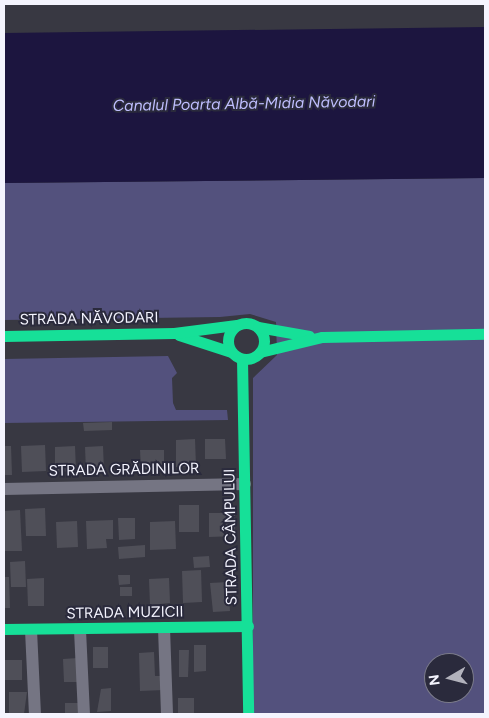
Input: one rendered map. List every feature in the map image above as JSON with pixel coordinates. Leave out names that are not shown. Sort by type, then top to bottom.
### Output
[{"type":"main road","points":[[322,337],[260,352],[250,359],[242,359],[231,352],[228,335],[236,325],[247,322],[258,327],[322,337],[485,334]]},
{"type":"main road","name":"STRADA NĂVODARI","points":[[4,336],[174,333],[236,325]]},
{"type":"main road","points":[[258,327],[264,337],[260,352]]},
{"type":"main road","name":"STRADA NĂVODARI","points":[[174,333],[231,352]]},
{"type":"main road","name":"STRADA CÂMPULUI","points":[[242,359],[248,714]]},
{"type":"main road","name":"STRADA MUZICII","points":[[4,629],[80,630],[248,626]]},
{"type":"street","name":"STRADA GRĂDINILOR","points":[[4,489],[245,484]]},
{"type":"street","points":[[164,628],[167,714]]},
{"type":"street","points":[[31,630],[35,714]]},
{"type":"street","points":[[80,630],[84,714]]},
{"type":"shaded area","points":[[485,178],[485,714],[253,714],[253,378],[277,355],[276,322],[250,314],[220,317],[4,320],[4,183]]},
{"type":"shaded area","points":[[168,356],[177,373],[172,378],[173,403],[176,410],[227,410],[228,420],[4,423],[4,359]]},
{"type":"water","name":"Canalul Poarta Albă-Midia Năvodari","points":[[485,27],[485,178],[4,183],[4,33]]},
{"type":"building","points":[[112,422],[112,430],[84,431],[83,423]]},
{"type":"building","points":[[195,439],[196,466],[176,467],[176,440]]},
{"type":"building","points":[[205,439],[225,439],[226,459],[205,459]]},
{"type":"building","points":[[45,445],[46,471],[22,472],[21,446]]},
{"type":"building","points":[[4,446],[11,446],[12,475],[4,475]]},
{"type":"building","points":[[75,446],[76,471],[55,472],[55,447]]},
{"type":"building","points":[[103,446],[104,471],[86,471],[85,447]]},
{"type":"building","points":[[140,450],[164,450],[164,469],[141,469]]},
{"type":"building","points":[[179,505],[199,505],[199,532],[179,532]]},
{"type":"building","points":[[45,508],[46,536],[26,536],[25,509]]},
{"type":"building","points":[[20,510],[22,551],[4,551],[4,511]]},
{"type":"building","points":[[209,513],[235,513],[235,536],[209,537]]},
{"type":"building","points":[[118,518],[135,518],[135,539],[119,540]]},
{"type":"building","points":[[113,520],[113,539],[106,539],[107,548],[87,549],[86,521]]},
{"type":"building","points":[[77,521],[78,547],[57,548],[56,522]]},
{"type":"building","points":[[175,521],[176,549],[150,550],[150,522]]},
{"type":"building","points":[[145,545],[145,557],[119,559],[118,547]]},
{"type":"building","points":[[209,556],[210,567],[194,568],[193,557]]},
{"type":"building","points":[[25,561],[26,587],[11,587],[10,562]]},
{"type":"building","points":[[201,570],[202,602],[183,603],[182,571]]},
{"type":"building","points":[[118,575],[130,575],[130,584],[119,585]]},
{"type":"building","points":[[4,577],[9,577],[10,608],[4,608]]},
{"type":"building","points":[[44,578],[44,606],[28,606],[27,579]]},
{"type":"building","points":[[169,578],[170,603],[150,605],[149,579]]},
{"type":"building","points":[[228,582],[230,611],[213,612],[210,583]]},
{"type":"building","points":[[120,587],[132,587],[132,596],[120,596]]},
{"type":"building","points":[[194,645],[206,645],[206,671],[194,672]]},
{"type":"building","points":[[93,647],[108,647],[108,668],[93,668]]},
{"type":"building","points":[[179,650],[189,650],[188,677],[179,677]]},
{"type":"building","points":[[154,652],[155,676],[164,676],[164,690],[140,691],[139,653]]},
{"type":"building","points":[[78,658],[79,682],[64,682],[63,659]]},
{"type":"building","points":[[4,660],[22,660],[22,680],[4,680]]},
{"type":"building","points":[[111,688],[111,711],[97,712],[101,689]]},
{"type":"building","points":[[9,692],[27,692],[24,714],[9,714]]},
{"type":"building","points":[[178,698],[194,698],[194,714],[178,714]]},
{"type":"building","points":[[65,703],[78,703],[79,714],[65,714]]},
{"type":"traffic: fast","points":[[246,323],[253,324],[259,328],[263,334],[264,341],[263,348],[259,354],[253,358],[246,359],[239,358],[233,354],[229,348],[228,341],[229,334],[233,328],[239,324],[246,323]]},
{"type":"traffic: fast","points":[[4,336],[174,333],[236,325]]},
{"type":"traffic: fast","points":[[258,327],[309,336]]},
{"type":"traffic: fast","points":[[260,352],[322,337],[485,334]]},
{"type":"traffic: fast","points":[[179,335],[231,352]]},
{"type":"traffic: fast","points":[[242,359],[248,714]]},
{"type":"traffic: fast","points":[[4,629],[248,626]]}]
